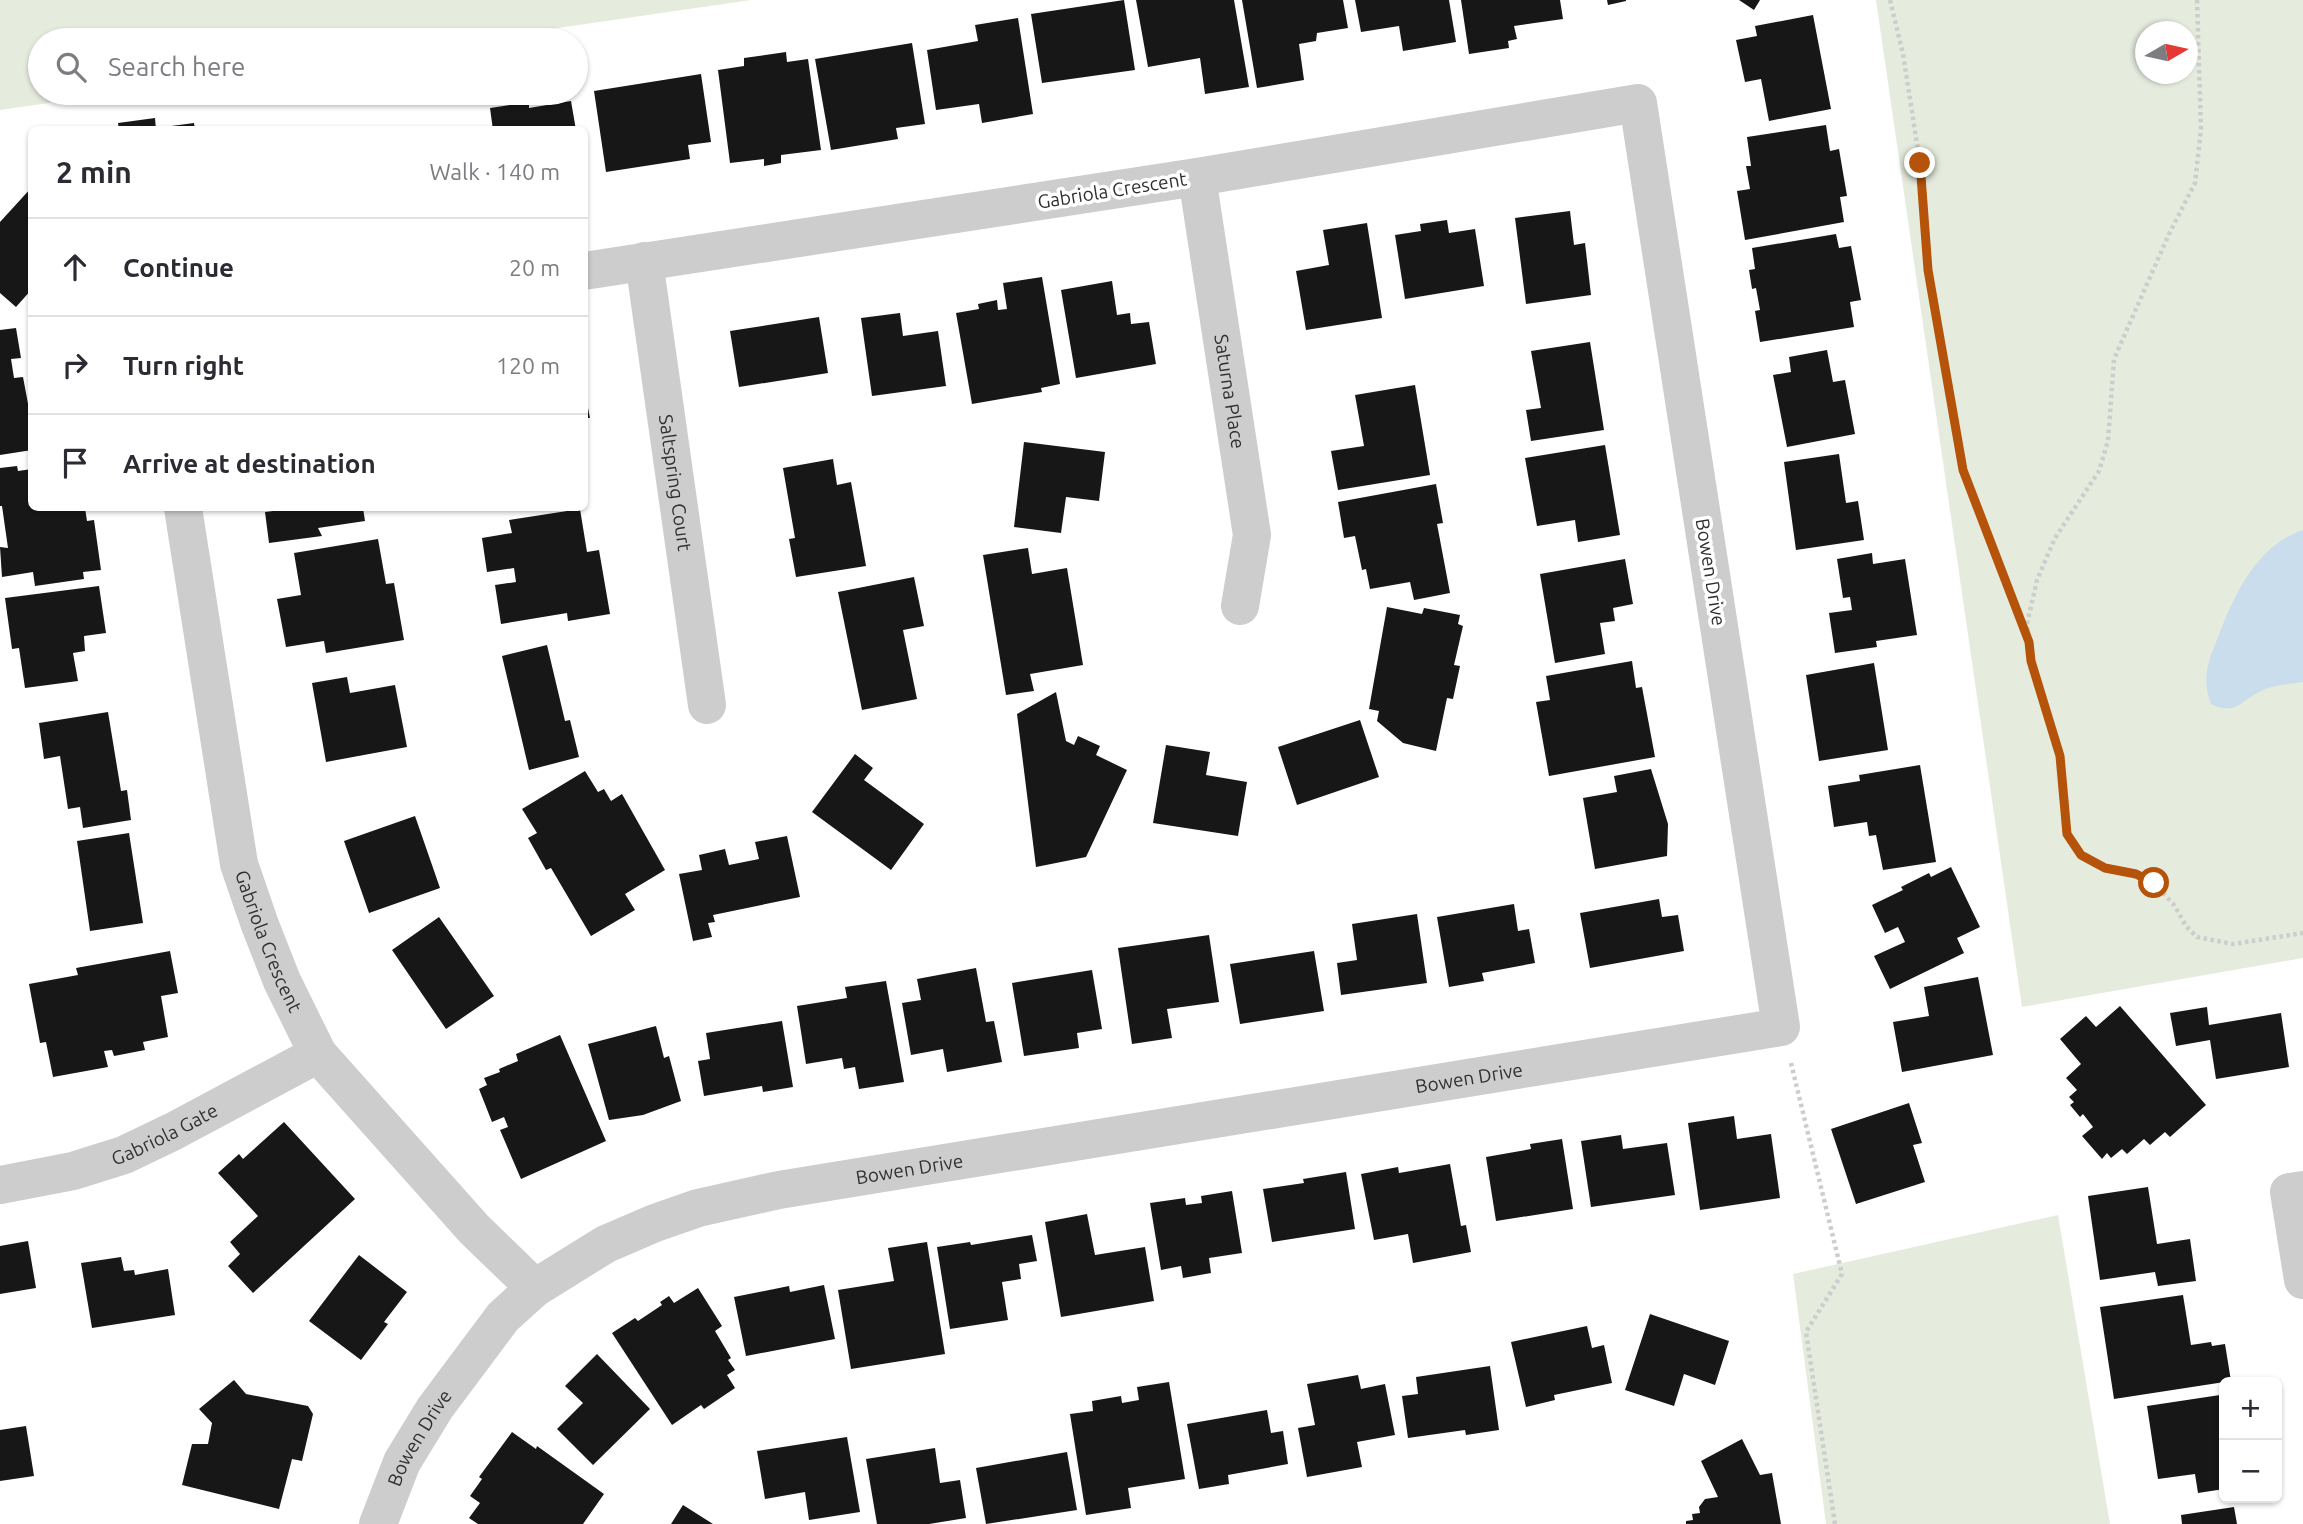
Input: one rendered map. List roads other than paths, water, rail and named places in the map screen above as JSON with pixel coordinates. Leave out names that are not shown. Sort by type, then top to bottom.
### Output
[{"type":"street","name":"Gabriola Crescent","points":[[588,270],[1197,177],[1638,103]]},
{"type":"street","name":"Bowen Drive","points":[[378,1524],[402,1462],[435,1408],[503,1317],[535,1288],[606,1244],[655,1223],[698,1208],[779,1191],[1782,1027],[1638,103]]},
{"type":"street","name":"Saturna Place","points":[[1197,177],[1252,535],[1240,606]]},
{"type":"street","name":"Saltspring Court","points":[[643,261],[707,705]]},
{"type":"street","name":"Gabriola Crescent","points":[[183,511],[239,864],[282,981],[318,1054],[474,1229],[535,1288]]},
{"type":"street","name":"Gabriola Gate","points":[[0,1185],[73,1171],[124,1155],[318,1054]]},
{"type":"street","points":[[2303,1190],[2289,1192],[2303,1280]]},
{"type":"water","points":[[2303,530],[2303,682],[2268,688],[2233,708],[2220,708],[2211,704],[2206,685],[2208,667],[2226,616],[2241,586],[2261,558],[2273,547]]}]
